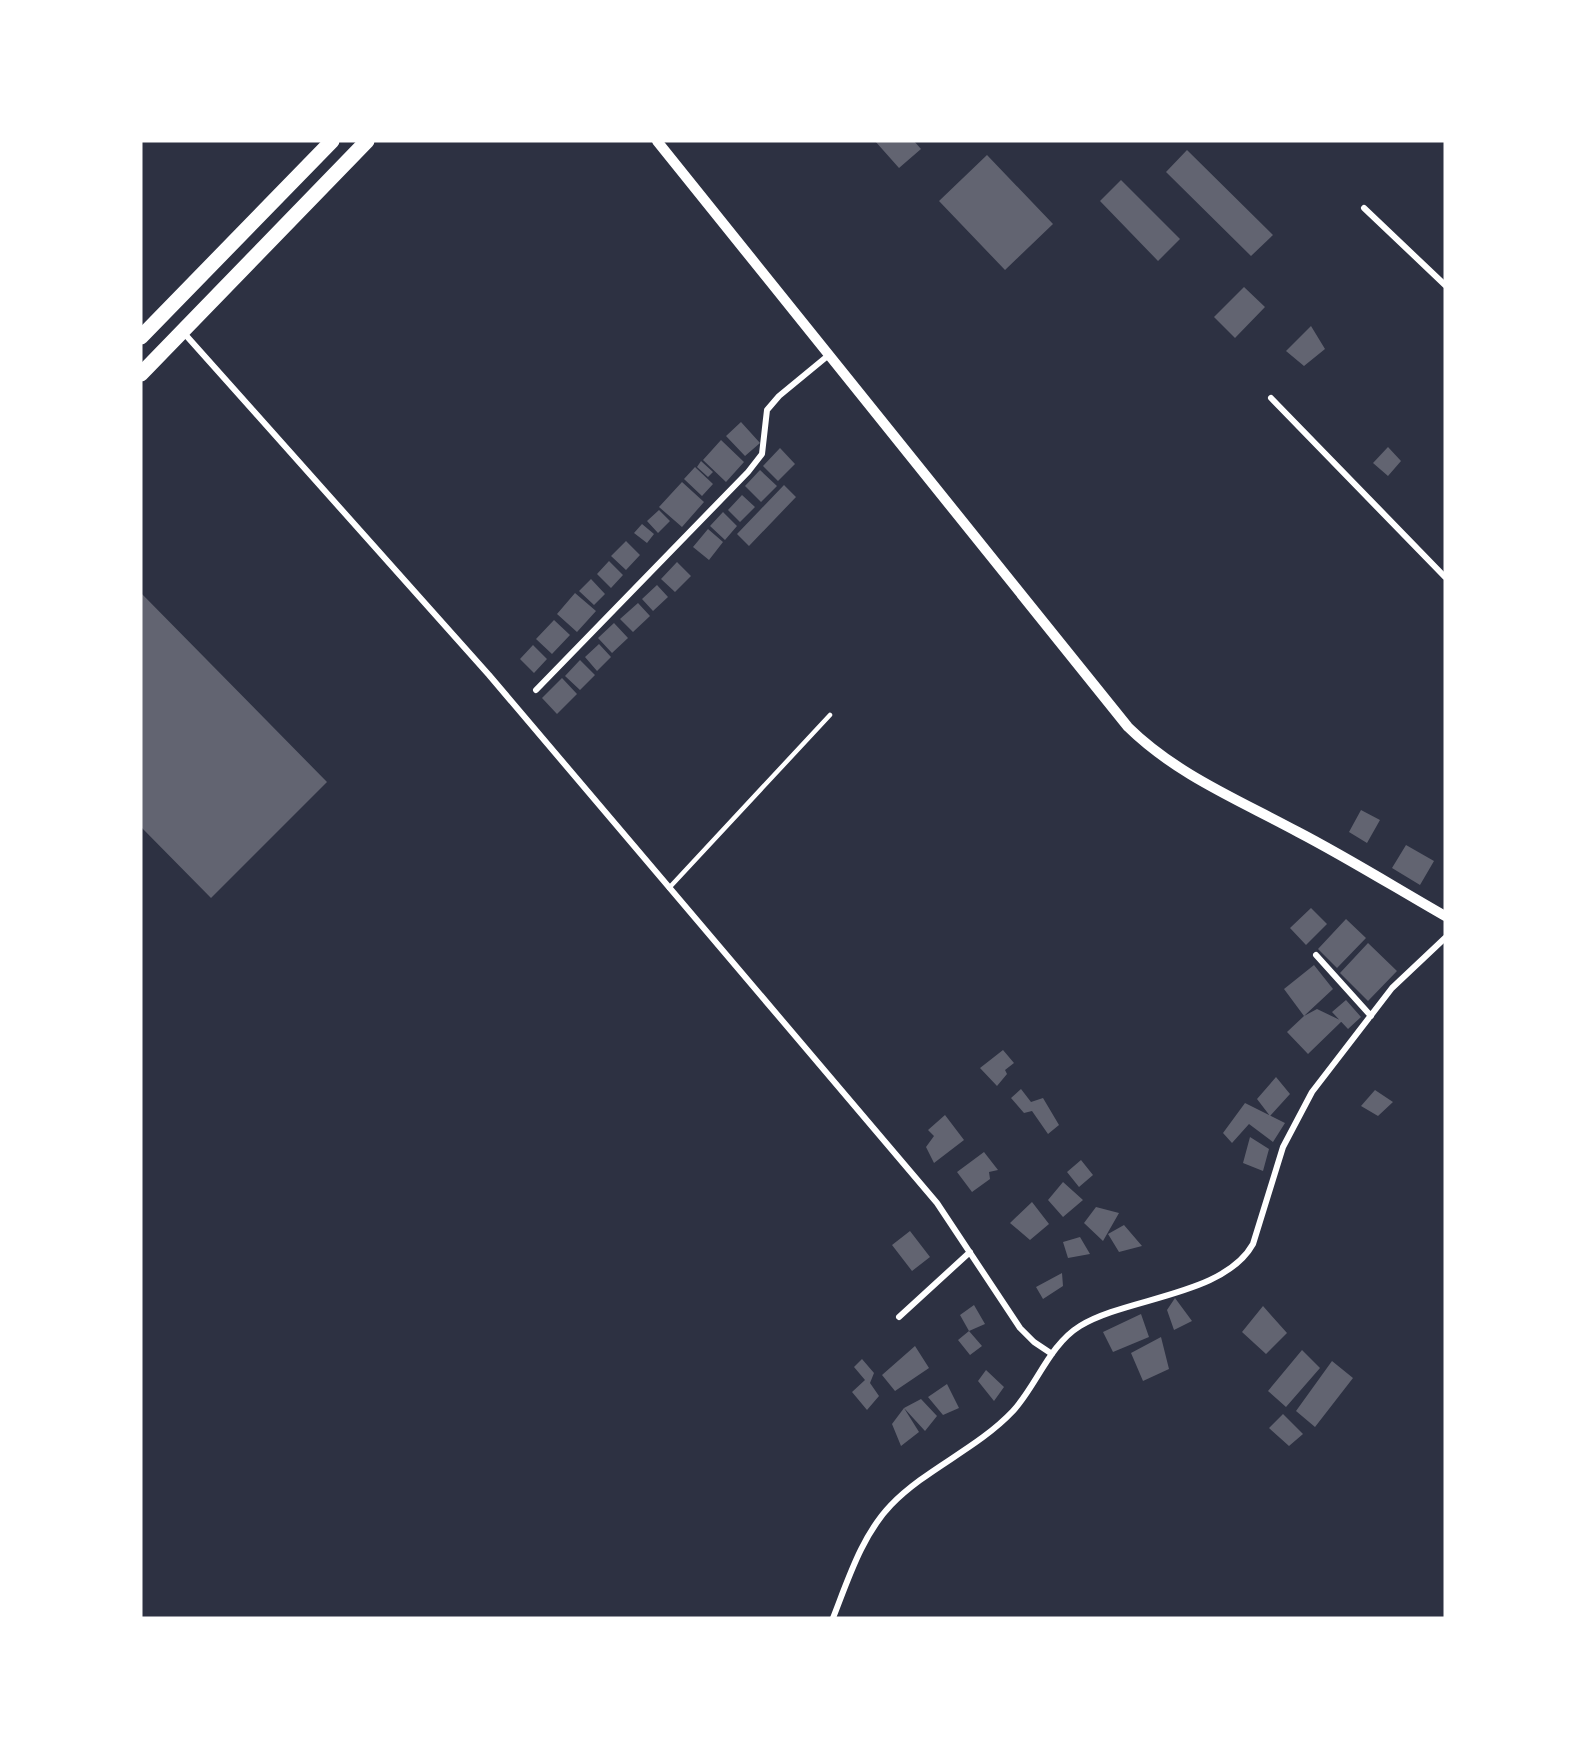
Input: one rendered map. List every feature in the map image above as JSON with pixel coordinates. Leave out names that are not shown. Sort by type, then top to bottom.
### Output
[{"type":"highway","points":[[141,337],[332,141]]},
{"type":"highway","points":[[141,374],[367,141]]},
{"type":"street","points":[[657,141],[830,353],[1128,727],[1148,747],[1193,778],[1301,833],[1445,916]]},
{"type":"street","points":[[1364,208],[1445,285]]},
{"type":"street","points":[[183,332],[489,675],[937,1203],[1020,1328],[1052,1354]]},
{"type":"street","points":[[536,690],[748,472],[762,454],[767,410],[779,396],[830,353]]},
{"type":"street","points":[[1271,398],[1445,577]]},
{"type":"street","points":[[833,1618],[870,1532],[890,1506],[912,1486],[995,1430],[1033,1388],[1052,1354],[1065,1338],[1088,1321],[1174,1293],[1219,1275],[1248,1254],[1283,1147],[1312,1092],[1414,964],[1445,938]]},
{"type":"street","points":[[1316,955],[1371,1016]]},
{"type":"street","points":[[898,1317],[970,1252]]},
{"type":"lane","points":[[669,888],[830,715]]},
{"type":"building","points":[[875,141],[914,141],[921,149],[899,168]]},
{"type":"building","points":[[1187,150],[1273,235],[1251,256],[1166,172]]},
{"type":"building","points":[[987,155],[1053,224],[1005,270],[939,201]]},
{"type":"building","points":[[1121,180],[1180,239],[1158,261],[1100,201]]},
{"type":"building","points":[[1244,287],[1265,307],[1235,338],[1214,317]]},
{"type":"building","points":[[1311,326],[1325,349],[1304,366],[1286,351]]},
{"type":"building","points":[[741,422],[760,443],[745,456],[726,436]]},
{"type":"building","points":[[721,440],[744,462],[726,482],[703,460]]},
{"type":"building","points":[[1388,447],[1401,461],[1388,476],[1373,463]]},
{"type":"building","points":[[780,448],[795,464],[778,481],[763,466]]},
{"type":"building","points":[[701,461],[713,472],[708,477],[697,467]]},
{"type":"building","points":[[695,467],[713,484],[702,496],[684,479]]},
{"type":"building","points":[[760,470],[777,486],[761,502],[745,486]]},
{"type":"building","points":[[682,482],[704,502],[682,527],[659,507]]},
{"type":"building","points":[[784,485],[796,497],[749,546],[737,534]]},
{"type":"building","points":[[742,495],[755,507],[740,522],[728,510]]},
{"type":"building","points":[[659,510],[670,521],[658,533],[647,521]]},
{"type":"building","points":[[723,512],[737,526],[725,540],[710,526]]},
{"type":"building","points":[[642,524],[654,534],[647,543],[634,533]]},
{"type":"building","points":[[708,529],[723,542],[709,560],[693,547]]},
{"type":"building","points":[[626,541],[640,555],[626,570],[611,556]]},
{"type":"building","points":[[609,561],[623,575],[611,588],[597,574]]},
{"type":"building","points":[[677,562],[691,576],[675,592],[661,579]]},
{"type":"building","points":[[591,579],[605,594],[594,605],[579,591]]},
{"type":"building","points":[[657,585],[668,597],[653,611],[642,599]]},
{"type":"building","points":[[141,593],[327,782],[211,898],[141,827]]},
{"type":"building","points":[[575,593],[596,611],[577,632],[557,614]]},
{"type":"building","points":[[638,603],[650,616],[633,632],[620,619]]},
{"type":"building","points":[[554,620],[570,635],[552,654],[536,639]]},
{"type":"building","points":[[614,623],[628,638],[612,653],[598,638]]},
{"type":"building","points":[[599,644],[611,657],[597,671],[585,657]]},
{"type":"building","points":[[533,645],[547,659],[534,673],[520,659]]},
{"type":"building","points":[[580,660],[595,675],[580,690],[565,676]]},
{"type":"building","points":[[562,678],[577,694],[557,714],[542,698]]},
{"type":"building","points":[[1361,810],[1380,820],[1367,843],[1349,832]]},
{"type":"building","points":[[1406,845],[1434,861],[1420,885],[1392,868]]},
{"type":"building","points":[[1311,908],[1327,924],[1306,945],[1290,928]]},
{"type":"building","points":[[1346,919],[1366,938],[1337,968],[1318,949]]},
{"type":"building","points":[[1368,943],[1397,971],[1368,1001],[1340,973]]},
{"type":"building","points":[[1314,965],[1333,989],[1304,1016],[1284,989]]},
{"type":"building","points":[[1346,1000],[1361,1017],[1348,1029],[1332,1012]]},
{"type":"building","points":[[1317,1009],[1342,1021],[1308,1054],[1287,1032],[1304,1016]]},
{"type":"building","points":[[1003,1050],[1014,1063],[1005,1070],[1007,1074],[997,1086],[980,1068]]},
{"type":"building","points":[[1276,1077],[1290,1094],[1270,1116],[1257,1099]]},
{"type":"building","points":[[1021,1089],[1031,1102],[1043,1098],[1059,1125],[1048,1134],[1032,1111],[1024,1113],[1011,1098]]},
{"type":"building","points":[[1375,1090],[1393,1102],[1378,1116],[1361,1106]]},
{"type":"building","points":[[1245,1103],[1285,1123],[1273,1142],[1249,1124],[1232,1143],[1223,1133]]},
{"type":"building","points":[[945,1115],[964,1140],[934,1163],[926,1147],[934,1136],[928,1130]]},
{"type":"building","points":[[1250,1137],[1269,1149],[1263,1171],[1243,1163]]},
{"type":"building","points":[[984,1152],[998,1170],[989,1172],[990,1179],[972,1192],[957,1172]]},
{"type":"building","points":[[1081,1160],[1093,1175],[1079,1187],[1067,1172]]},
{"type":"building","points":[[1063,1182],[1083,1200],[1063,1217],[1048,1200]]},
{"type":"building","points":[[1032,1202],[1049,1224],[1030,1240],[1010,1223]]},
{"type":"building","points":[[1096,1207],[1119,1213],[1103,1241],[1084,1223]]},
{"type":"building","points":[[1124,1225],[1142,1246],[1119,1252],[1108,1234]]},
{"type":"building","points":[[910,1231],[930,1257],[912,1271],[892,1245]]},
{"type":"building","points":[[1080,1237],[1090,1254],[1068,1258],[1063,1242]]},
{"type":"building","points":[[1062,1273],[1063,1286],[1043,1299],[1036,1287]]},
{"type":"building","points":[[1175,1298],[1192,1321],[1174,1330],[1167,1310]]},
{"type":"building","points":[[974,1305],[985,1324],[969,1331],[960,1315]]},
{"type":"building","points":[[1263,1306],[1287,1333],[1266,1354],[1242,1332]]},
{"type":"building","points":[[1141,1314],[1149,1337],[1113,1352],[1103,1332]]},
{"type":"building","points":[[969,1331],[982,1346],[970,1355],[958,1340]]},
{"type":"building","points":[[1161,1337],[1169,1369],[1143,1381],[1131,1353]]},
{"type":"building","points":[[915,1346],[929,1368],[895,1391],[882,1375]]},
{"type":"building","points":[[1302,1350],[1320,1368],[1286,1407],[1268,1391]]},
{"type":"building","points":[[862,1359],[874,1373],[870,1383],[879,1396],[867,1410],[852,1392],[865,1380],[854,1367]]},
{"type":"building","points":[[1332,1361],[1353,1378],[1315,1427],[1296,1411]]},
{"type":"building","points":[[986,1370],[1004,1387],[994,1401],[978,1381]]},
{"type":"building","points":[[947,1384],[959,1408],[943,1415],[928,1397]]},
{"type":"building","points":[[921,1399],[937,1416],[925,1431],[904,1408]]},
{"type":"building","points":[[904,1408],[919,1432],[901,1446],[892,1424]]},
{"type":"building","points":[[1283,1414],[1303,1434],[1289,1446],[1269,1428]]}]
